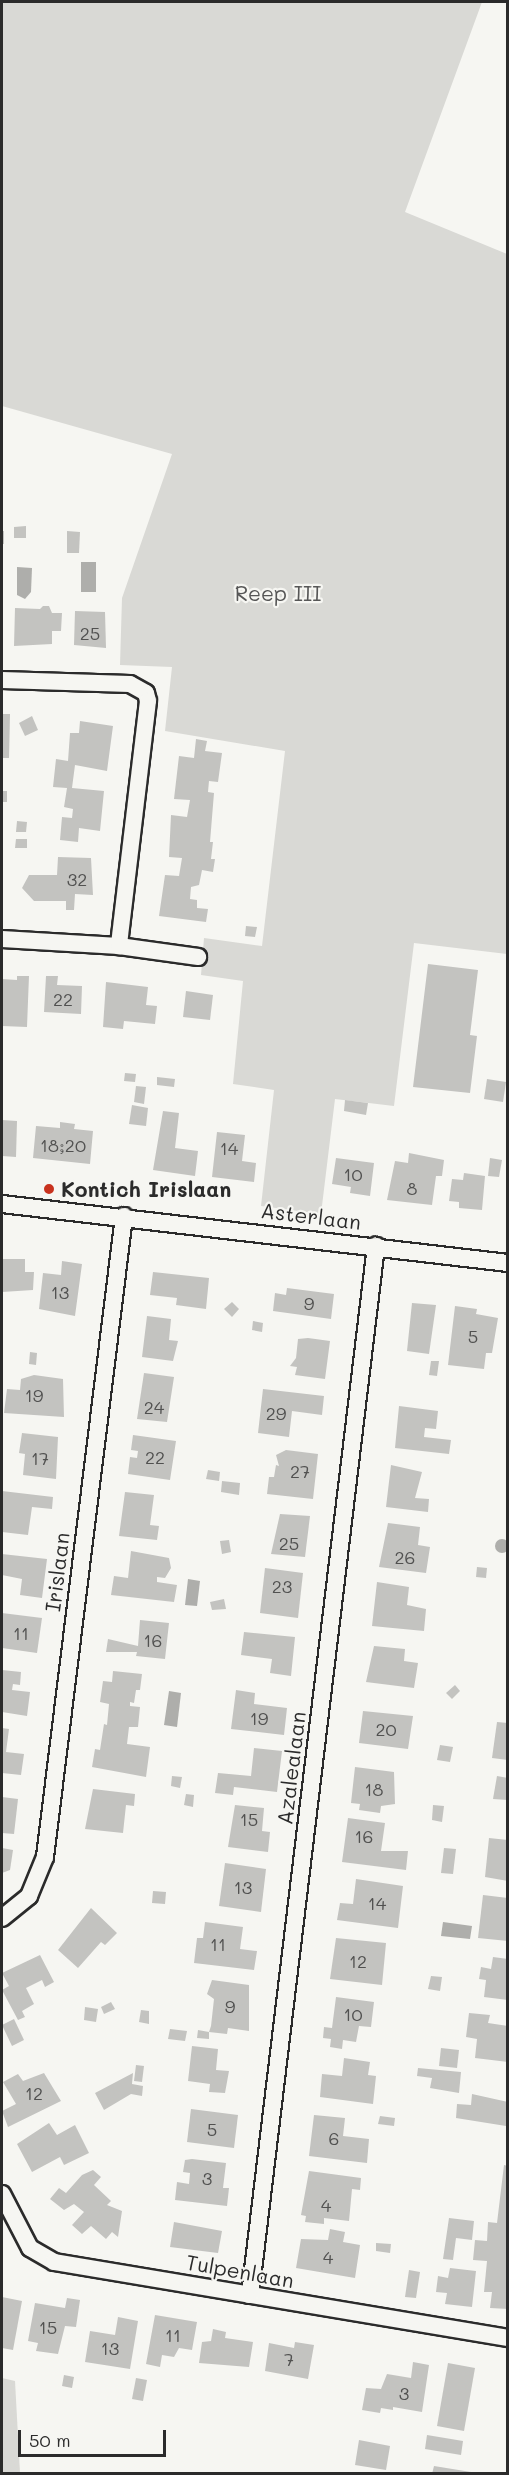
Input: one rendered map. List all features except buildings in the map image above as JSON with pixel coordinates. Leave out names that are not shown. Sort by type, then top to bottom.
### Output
[{"type":"street","points":[[2,680],[129,684],[146,693],[148,701],[119,946]]},
{"type":"street","points":[[2,939],[119,946],[198,957]]},
{"type":"street","name":"Asterlaan","points":[[2,1204],[124,1216],[507,1263]]},
{"type":"street","name":"Irislaan","points":[[2,1918],[28,1896],[45,1857],[124,1216]]},
{"type":"street","name":"Azalealaan","points":[[250,2295],[376,1246]]},
{"type":"street","name":"Tulpenlaan","points":[[2,2194],[24,2238],[44,2258],[507,2338]]},
{"type":"green space","name":"Reep III","points":[[2,2],[482,2],[405,212],[507,254],[507,954],[414,943],[394,1106],[335,1099],[321,1214],[261,1206],[274,1090],[233,1084],[243,981],[201,975],[204,938],[262,946],[285,751],[165,731],[172,667],[120,665],[122,598],[172,454],[2,406]]},
{"type":"green space","points":[[2,2378],[15,2381],[20,2473],[2,2473]]},
{"type":"shaded area","points":[[81,562],[96,562],[96,592],[81,592]]},
{"type":"shaded area","points":[[17,567],[32,568],[31,592],[25,599],[17,595]]},
{"type":"shaded area","points":[[502,1539],[507,1541],[509,1546],[507,1551],[502,1553],[497,1551],[495,1546],[497,1541]]},
{"type":"shaded area","points":[[188,1579],[200,1581],[197,1606],[185,1605]]},
{"type":"shaded area","points":[[169,1691],[181,1693],[177,1727],[164,1725]]},
{"type":"shaded area","points":[[443,1922],[472,1926],[470,1939],[441,1936]]},
{"type":"place","name":"Kontich Irislaan","points":[[49,1189]]}]
